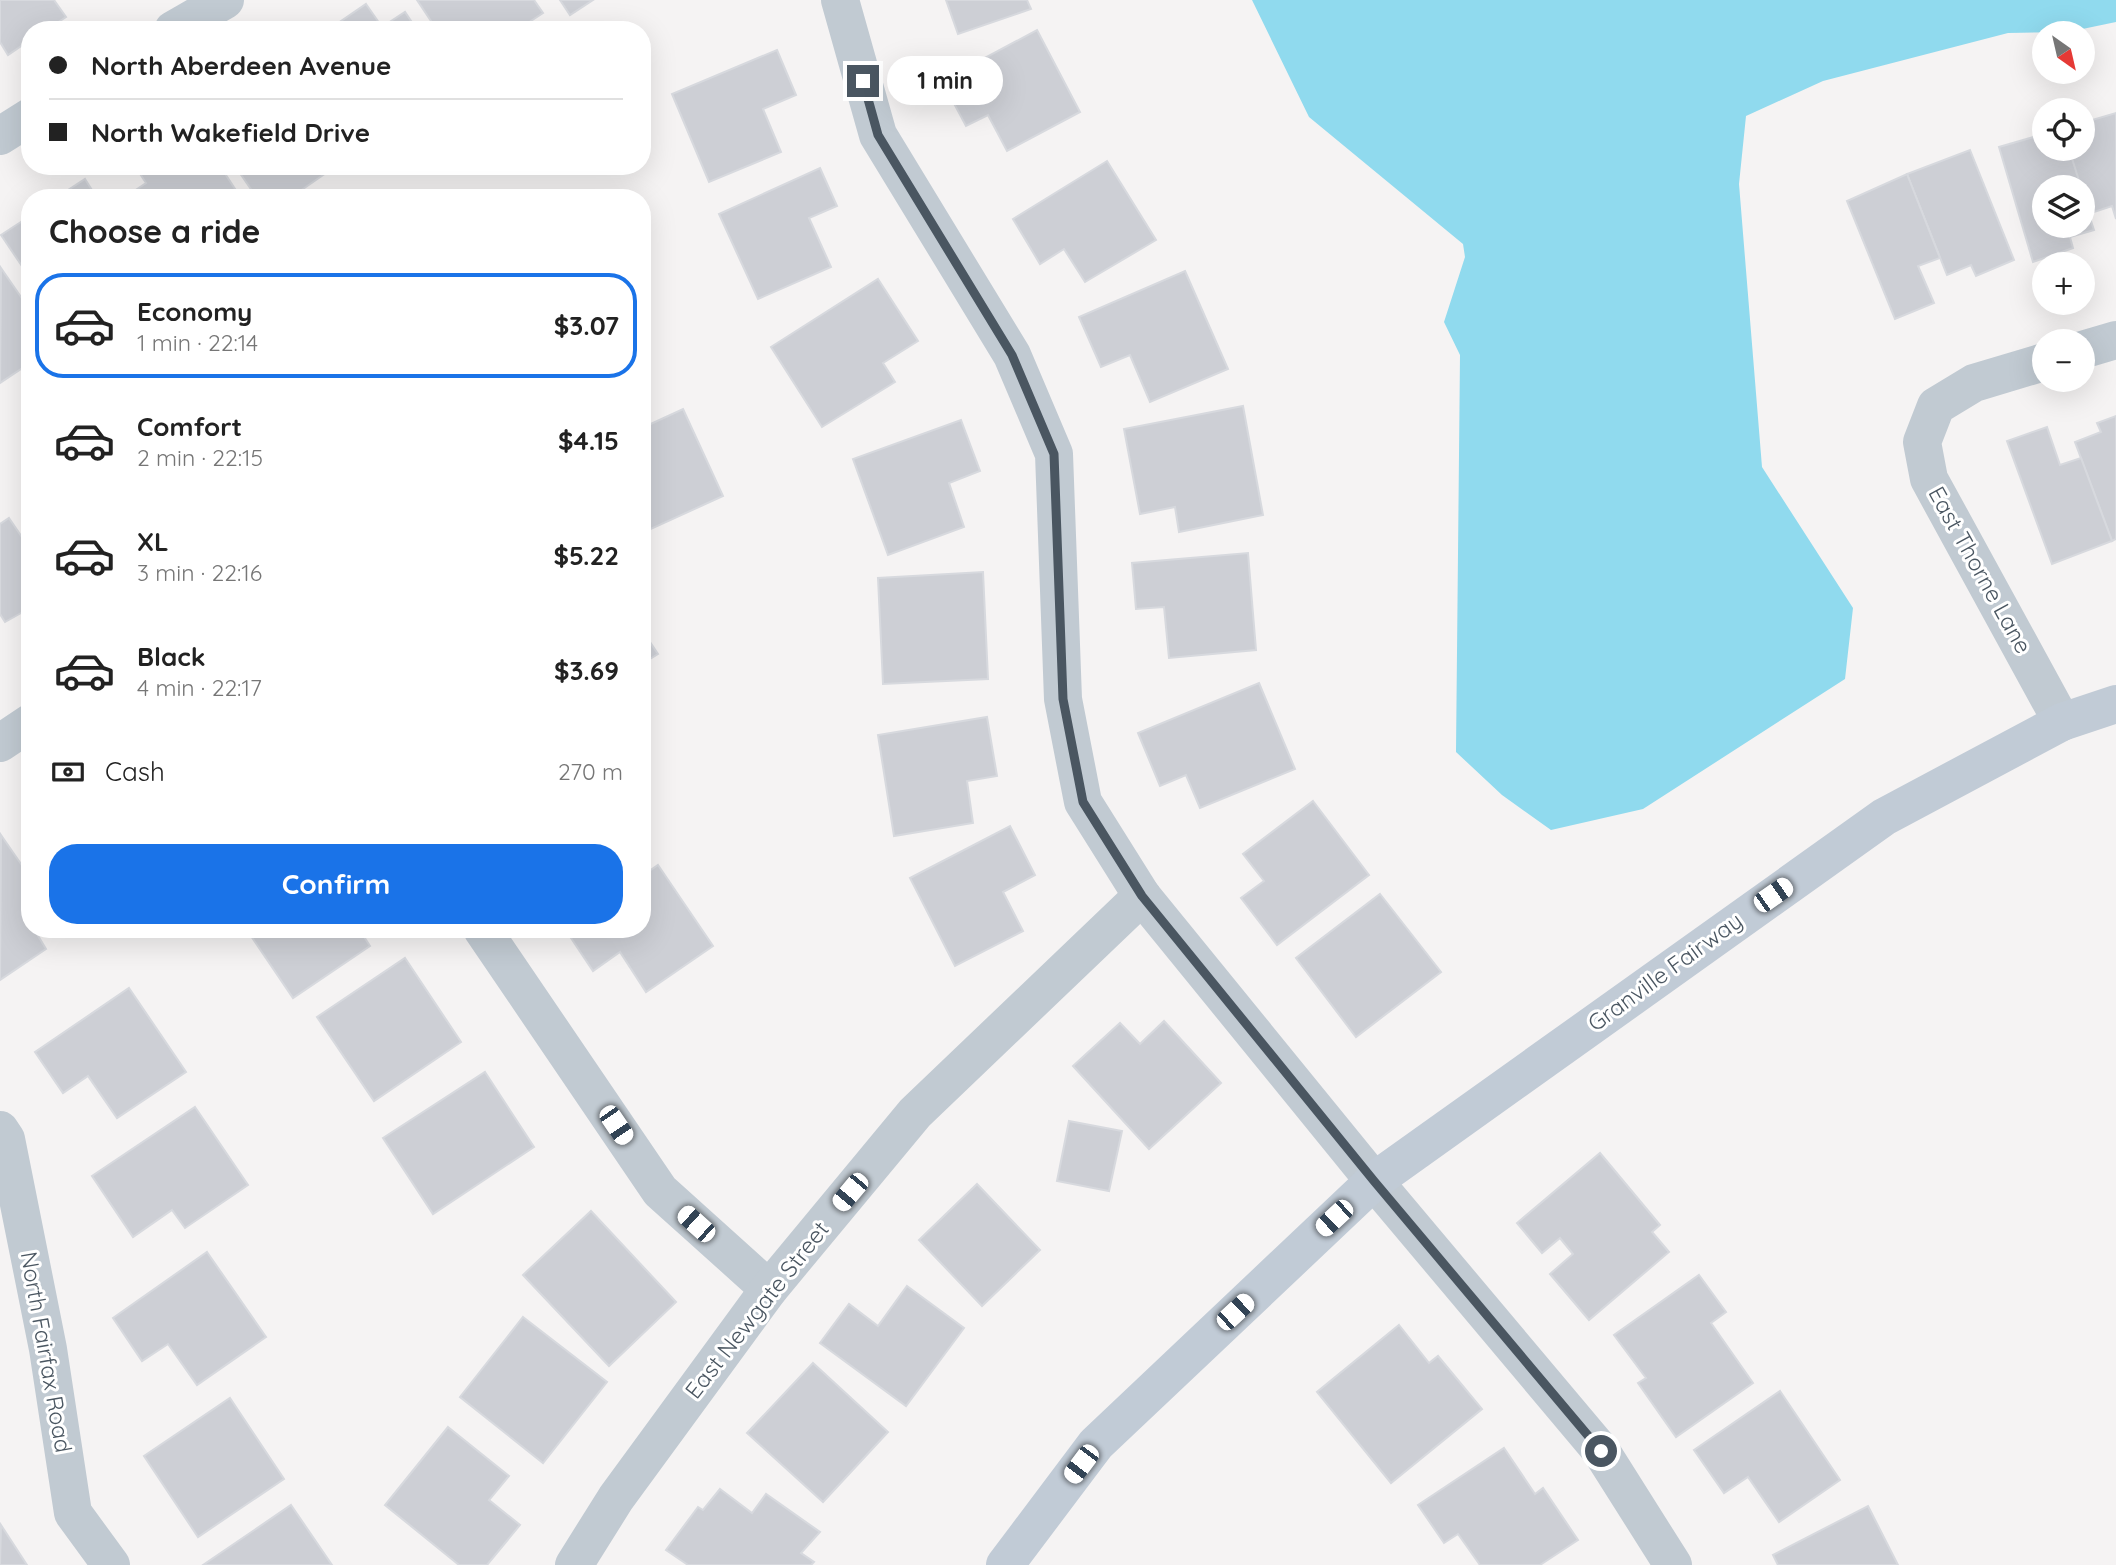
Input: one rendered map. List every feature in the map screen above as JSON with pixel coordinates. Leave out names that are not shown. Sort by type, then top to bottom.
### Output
[{"type":"street","points":[[189,21],[225,0]]},
{"type":"street","points":[[840,0],[878,135],[1012,355],[1054,454],[1063,699],[1083,802],[1142,896],[1374,1181],[1601,1451],[1673,1565]]},
{"type":"street","points":[[0,136],[21,123]]},
{"type":"street","points":[[2095,346],[2116,340]]},
{"type":"street","name":"East Thorne Lane","points":[[2032,366],[1974,383],[1936,406],[1922,442],[1930,479],[2062,722]]},
{"type":"street","name":"Granville Fairway","points":[[1004,1565],[1096,1444],[1374,1181],[1884,817],[2062,722],[2116,704]]},
{"type":"street","points":[[0,743],[21,729]]},
{"type":"street","name":"East Newgate Street","points":[[574,1565],[616,1498],[769,1289],[915,1113],[1142,896]]},
{"type":"street","points":[[488,938],[660,1191],[769,1289]]},
{"type":"street","name":"North Fairfax Road","points":[[0,1130],[6,1139],[48,1349],[73,1513],[111,1565]]},
{"type":"water","points":[[1252,0],[2116,0],[2116,22],[2095,26],[2095,21],[2032,21],[2032,33],[2008,33],[1823,81],[1746,116],[1739,184],[1762,467],[1853,608],[1845,679],[1643,809],[1551,830],[1502,795],[1456,752],[1460,355],[1444,322],[1465,257],[1463,244],[1309,117]]},
{"type":"building","points":[[0,0],[54,0],[66,17],[60,21],[21,21],[21,46],[8,55],[0,42]]},
{"type":"building","points":[[417,0],[534,0],[543,13],[531,21],[431,21]]},
{"type":"building","points":[[560,0],[593,0],[570,15]]},
{"type":"building","points":[[946,0],[1027,0],[1031,9],[958,34]]},
{"type":"building","points":[[366,4],[378,21],[341,21]]},
{"type":"building","points":[[405,12],[411,21],[391,21]]},
{"type":"building","points":[[1037,30],[1080,112],[1007,151],[988,115],[966,126],[942,81]]},
{"type":"building","points":[[777,50],[796,95],[763,109],[781,152],[709,182],[672,94]]},
{"type":"building","points":[[2116,113],[2116,219],[2112,206],[2095,212],[2095,175],[2077,175],[2073,161],[2095,161],[2095,119]]},
{"type":"building","points":[[2032,137],[2032,161],[2073,161],[2077,175],[2032,175],[2032,238],[2070,238],[2073,248],[2062,252],[2032,252],[2032,259],[1999,147]]},
{"type":"building","points":[[1970,150],[2014,260],[1976,276],[1971,265],[1947,275],[1907,174]]},
{"type":"building","points":[[1107,161],[1156,240],[1085,282],[1064,249],[1040,264],[1013,219]]},
{"type":"building","points":[[820,168],[837,206],[809,218],[831,267],[758,299],[719,214]]},
{"type":"building","points":[[1907,174],[1940,258],[1918,266],[1934,303],[1895,319],[1847,201]]},
{"type":"building","points":[[141,175],[226,175],[235,189],[137,189],[146,183]]},
{"type":"building","points":[[241,175],[323,175],[303,189],[251,189]]},
{"type":"building","points":[[85,179],[91,189],[70,189]]},
{"type":"building","points":[[21,222],[21,265],[1,235]]},
{"type":"building","points":[[1,268],[21,297],[21,369],[0,383]]},
{"type":"building","points":[[1185,271],[1228,369],[1150,402],[1130,355],[1101,367],[1079,317]]},
{"type":"building","points":[[878,279],[918,341],[883,363],[895,382],[822,427],[771,347]]},
{"type":"building","points":[[1243,406],[1263,515],[1179,532],[1175,507],[1140,514],[1124,429]]},
{"type":"building","points":[[683,409],[723,496],[651,529],[651,424]]},
{"type":"building","points":[[2116,416],[2116,539],[2112,541],[2075,442],[2101,432],[2097,423]]},
{"type":"building","points":[[961,420],[980,471],[949,483],[964,527],[888,555],[853,459]]},
{"type":"building","points":[[2047,427],[2060,465],[2081,458],[2112,541],[2052,564],[2007,441]]},
{"type":"building","points":[[9,518],[21,536],[21,613],[5,622],[0,614],[0,524]]},
{"type":"building","points":[[1248,553],[1256,650],[1169,658],[1164,607],[1136,609],[1132,563]]},
{"type":"building","points":[[983,572],[988,679],[883,684],[878,578]]},
{"type":"building","points":[[651,644],[658,654],[651,658]]},
{"type":"building","points":[[1259,683],[1295,769],[1200,808],[1186,775],[1160,786],[1138,733]]},
{"type":"building","points":[[987,717],[997,776],[967,781],[973,823],[894,836],[878,735]]},
{"type":"building","points":[[1313,801],[1369,875],[1277,945],[1241,898],[1264,881],[1243,854]]},
{"type":"building","points":[[1010,826],[1035,875],[1003,892],[1023,931],[955,966],[910,878]]},
{"type":"building","points":[[1,835],[21,864],[21,938],[39,938],[46,949],[0,980]]},
{"type":"building","points":[[658,865],[713,946],[646,992],[620,952],[593,971],[571,938],[651,938],[651,870]]},
{"type":"building","points":[[1380,894],[1441,972],[1356,1037],[1296,958]]},
{"type":"building","points":[[252,938],[365,938],[370,946],[293,998]]},
{"type":"building","points":[[405,958],[461,1042],[374,1101],[317,1017]]},
{"type":"building","points":[[129,988],[186,1072],[117,1118],[88,1076],[63,1093],[35,1052]]},
{"type":"building","points":[[1164,1021],[1221,1083],[1149,1149],[1073,1066],[1120,1023],[1140,1044]]},
{"type":"building","points":[[485,1072],[534,1147],[433,1214],[383,1138]]},
{"type":"building","points":[[195,1107],[248,1185],[185,1228],[172,1210],[133,1237],[92,1176]]},
{"type":"building","points":[[1069,1121],[1122,1131],[1109,1191],[1057,1181]]},
{"type":"building","points":[[1600,1153],[1660,1225],[1652,1232],[1669,1252],[1589,1320],[1550,1274],[1573,1254],[1560,1238],[1542,1253],[1517,1223]]},
{"type":"building","points":[[977,1184],[1040,1250],[982,1306],[919,1240]]},
{"type":"building","points":[[591,1211],[676,1302],[609,1366],[523,1275]]},
{"type":"building","points":[[207,1252],[266,1337],[197,1385],[168,1344],[142,1361],[113,1318]]},
{"type":"building","points":[[1699,1275],[1726,1312],[1711,1323],[1753,1383],[1676,1437],[1638,1383],[1646,1378],[1614,1335]]},
{"type":"building","points":[[907,1286],[964,1328],[906,1406],[820,1343],[849,1304],[878,1326]]},
{"type":"building","points":[[523,1317],[607,1382],[543,1463],[460,1397]]},
{"type":"building","points":[[1399,1325],[1429,1363],[1438,1356],[1482,1409],[1391,1483],[1317,1392]]},
{"type":"building","points":[[813,1363],[888,1432],[823,1502],[747,1433]]},
{"type":"building","points":[[1780,1391],[1840,1480],[1779,1522],[1748,1477],[1724,1493],[1694,1450]]},
{"type":"building","points":[[230,1398],[284,1479],[198,1537],[144,1456]]},
{"type":"building","points":[[448,1427],[509,1476],[489,1500],[520,1525],[487,1565],[459,1565],[385,1505]]},
{"type":"building","points":[[1504,1448],[1535,1494],[1543,1488],[1578,1540],[1540,1565],[1480,1565],[1458,1534],[1444,1543],[1418,1505]]},
{"type":"building","points":[[720,1489],[752,1513],[766,1494],[820,1532],[801,1553],[814,1562],[811,1565],[688,1565],[666,1550],[698,1507],[703,1510]]},
{"type":"building","points":[[291,1505],[332,1565],[203,1565]]},
{"type":"building","points":[[1868,1506],[1898,1565],[1778,1565],[1773,1555]]},
{"type":"building","points":[[1,1525],[27,1565],[0,1565]]},
{"type":"route","points":[[863,81],[878,135],[1012,355],[1054,454],[1063,699],[1083,802],[1142,896],[1374,1181],[1601,1451]]}]
